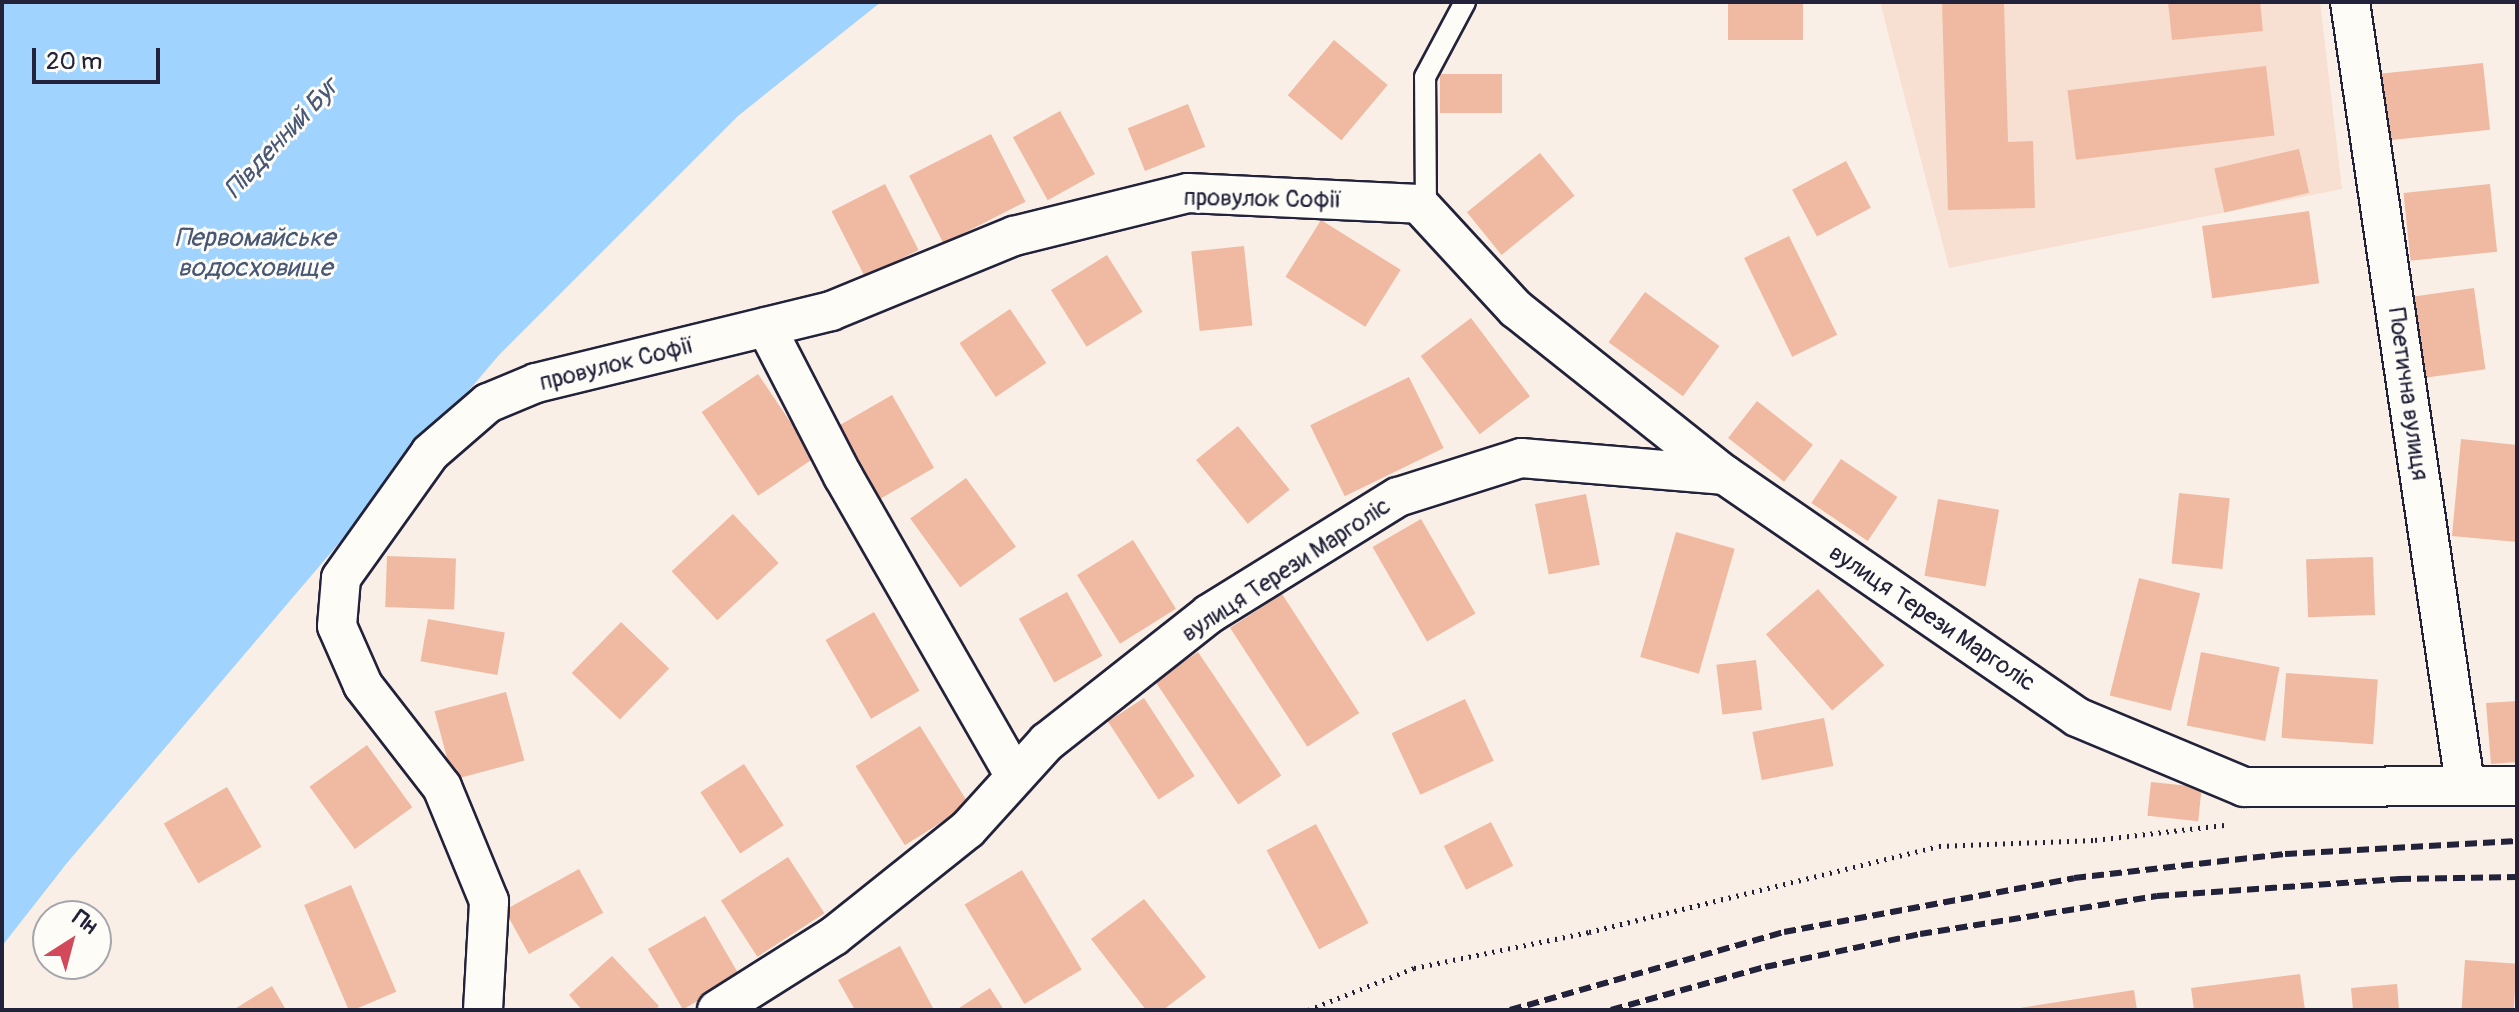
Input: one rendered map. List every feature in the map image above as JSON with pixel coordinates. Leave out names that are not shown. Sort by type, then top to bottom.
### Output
[{"type":"street","name":"Поетична вулиця","points":[[2350,2],[2465,785]]},
{"type":"street","name":"провулок Софії","points":[[483,1010],[489,901],[442,787],[363,685],[337,626],[341,578],[430,453],[488,403],[536,383],[831,311],[1014,236],[1188,193],[1419,204],[1426,212]]},
{"type":"street","points":[[1426,212],[1516,309],[1725,475]]},
{"type":"street","points":[[766,327],[843,476],[1015,776]]},
{"type":"street","name":"вулиця Терези Марголіс","points":[[717,1010],[834,936],[968,829],[1047,742],[1209,614],[1398,497],[1521,458],[1725,475],[2077,717],[2244,787],[2517,786]]},
{"type":"lane","points":[[1426,212],[1425,77],[1465,2]]},
{"type":"path","points":[[1308,1010],[1414,968],[1589,932],[1939,846],[2095,840],[2238,823],[2280,787]]},
{"type":"shaded area","points":[[1880,2],[2320,2],[2342,189],[1949,268]]},
{"type":"water","name":"Первомайське водосховище","points":[[2,2],[881,2],[738,116],[499,355],[38,900],[32,900],[32,908],[2,946]]},
{"type":"building","points":[[1728,2],[1803,2],[1803,40],[1728,40]]},
{"type":"building","points":[[1942,2],[2004,2],[2008,142],[2033,141],[2035,208],[1948,210]]},
{"type":"building","points":[[2168,2],[2260,2],[2263,31],[2172,40]]},
{"type":"building","points":[[1334,40],[1388,85],[1341,140],[1288,95]]},
{"type":"building","points":[[2483,63],[2490,130],[2385,141],[2378,74]]},
{"type":"building","points":[[2266,66],[2275,135],[2076,160],[2067,90]]},
{"type":"building","points":[[1440,74],[1502,74],[1502,113],[1440,113]]},
{"type":"building","points":[[1188,104],[1205,147],[1145,171],[1128,128]]},
{"type":"building","points":[[1060,111],[1095,174],[1048,200],[1013,137]]},
{"type":"building","points":[[991,134],[1026,202],[944,243],[909,176]]},
{"type":"building","points":[[2299,149],[2309,193],[2224,212],[2214,169]]},
{"type":"building","points":[[1540,153],[1575,196],[1502,255],[1467,212]]},
{"type":"building","points":[[1846,161],[1871,208],[1817,236],[1792,190]]},
{"type":"building","points":[[885,184],[919,250],[865,277],[832,211]]},
{"type":"building","points":[[2490,184],[2497,252],[2411,261],[2403,193]]},
{"type":"building","points":[[2309,211],[2319,283],[2212,298],[2202,226]]},
{"type":"building","points":[[1321,220],[1401,270],[1365,327],[1285,277]]},
{"type":"building","points":[[1789,236],[1837,335],[1792,357],[1744,258]]},
{"type":"building","points":[[1244,246],[1252,326],[1200,331],[1191,252]]},
{"type":"building","points":[[1107,255],[1143,312],[1087,347],[1051,290]]},
{"type":"building","points":[[2474,288],[2485,369],[2420,378],[2409,297]]},
{"type":"building","points":[[1645,292],[1719,346],[1683,396],[1609,342]]},
{"type":"building","points":[[1010,309],[1046,363],[996,397],[959,343]]},
{"type":"building","points":[[1471,318],[1530,396],[1480,434],[1421,356]]},
{"type":"building","points":[[758,374],[814,458],[758,496],[702,412]]},
{"type":"building","points":[[1409,377],[1444,448],[1345,496],[1310,425]]},
{"type":"building","points":[[892,395],[934,468],[879,500],[837,427]]},
{"type":"building","points":[[1757,401],[1813,445],[1784,482],[1728,438]]},
{"type":"building","points":[[1238,426],[1290,490],[1248,524],[1196,460]]},
{"type":"building","points":[[2461,439],[2517,445],[2517,542],[2452,536]]},
{"type":"building","points":[[1841,459],[1897,497],[1868,541],[1811,503]]},
{"type":"building","points":[[966,478],[1016,547],[960,587],[910,519]]},
{"type":"building","points":[[2179,493],[2230,498],[2222,569],[2172,564]]},
{"type":"building","points":[[1586,494],[1600,565],[1549,575],[1535,504]]},
{"type":"building","points":[[1938,499],[1999,510],[1986,587],[1924,576]]},
{"type":"building","points":[[733,514],[779,563],[717,620],[672,571]]},
{"type":"building","points":[[1421,519],[1476,613],[1427,641],[1373,547]]},
{"type":"building","points":[[1676,532],[1735,549],[1699,674],[1640,657]]},
{"type":"building","points":[[1133,540],[1176,609],[1120,644],[1077,575]]},
{"type":"building","points":[[387,556],[456,558],[454,609],[385,607]]},
{"type":"building","points":[[2373,557],[2375,615],[2308,617],[2306,559]]},
{"type":"building","points":[[2139,578],[2200,593],[2171,711],[2110,695]]},
{"type":"building","points":[[1818,589],[1884,665],[1832,710],[1766,634]]},
{"type":"building","points":[[1067,592],[1102,656],[1054,683],[1019,619]]},
{"type":"building","points":[[1282,594],[1359,713],[1307,747],[1230,628]]},
{"type":"building","points":[[874,612],[920,691],[871,719],[826,640]]},
{"type":"building","points":[[428,619],[505,633],[497,675],[421,661]]},
{"type":"building","points":[[621,622],[669,669],[620,720],[572,673]]},
{"type":"building","points":[[1198,652],[1281,776],[1238,805],[1155,681]]},
{"type":"building","points":[[2201,652],[2280,667],[2265,741],[2187,726]]},
{"type":"building","points":[[1756,660],[1762,710],[1722,715],[1716,665]]},
{"type":"building","points":[[2286,673],[2378,679],[2373,744],[2281,738]]},
{"type":"building","points":[[506,692],[524,761],[453,780],[435,711]]},
{"type":"building","points":[[1144,698],[1195,776],[1159,799],[1108,721]]},
{"type":"building","points":[[1465,699],[1494,761],[1420,795],[1392,733]]},
{"type":"building","points":[[2517,701],[2517,762],[2491,764],[2486,703]]},
{"type":"building","points":[[1824,718],[1833,766],[1762,780],[1752,732]]},
{"type":"building","points":[[920,726],[969,805],[905,845],[856,766]]},
{"type":"building","points":[[367,745],[412,807],[355,849],[310,787]]},
{"type":"building","points":[[744,764],[784,825],[740,854],[700,792]]},
{"type":"building","points":[[2151,782],[2202,787],[2198,821],[2147,816]]},
{"type":"building","points":[[227,787],[262,847],[198,883],[164,824]]},
{"type":"building","points":[[1491,822],[1513,866],[1466,890],[1444,846]]},
{"type":"building","points":[[1316,824],[1369,923],[1319,949],[1267,850]]},
{"type":"building","points":[[788,857],[824,913],[757,957],[721,901]]},
{"type":"building","points":[[579,869],[603,913],[529,954],[505,910]]},
{"type":"building","points":[[1022,870],[1082,969],[1024,1004],[965,905]]},
{"type":"building","points":[[351,885],[396,992],[349,1010],[304,905]]},
{"type":"building","points":[[1144,899],[1206,977],[1163,1010],[1146,1010],[1091,939]]},
{"type":"building","points":[[705,916],[740,977],[683,1010],[648,949]]},
{"type":"building","points":[[900,946],[934,1010],[855,1010],[838,980]]},
{"type":"building","points":[[612,956],[659,1006],[655,1010],[582,1010],[569,995]]},
{"type":"building","points":[[2465,960],[2517,964],[2514,1010],[2462,1010]]},
{"type":"building","points":[[2300,974],[2305,1010],[2194,1010],[2191,988]]},
{"type":"building","points":[[2397,984],[2399,1010],[2353,1010],[2351,988]]},
{"type":"building","points":[[272,986],[286,1010],[233,1010]]},
{"type":"building","points":[[990,988],[1004,1010],[956,1010]]},
{"type":"building","points":[[2134,990],[2137,1010],[2020,1010],[2020,1008]]},
{"type":"railway","points":[[1510,1010],[1784,932],[2074,878],[2285,854],[2517,841]]},
{"type":"railway","points":[[1611,1010],[1765,967],[1920,934],[2157,896],[2399,879],[2517,877]]},
{"type":"water label","name":"Південний Буг","points":[[282,139]]}]
